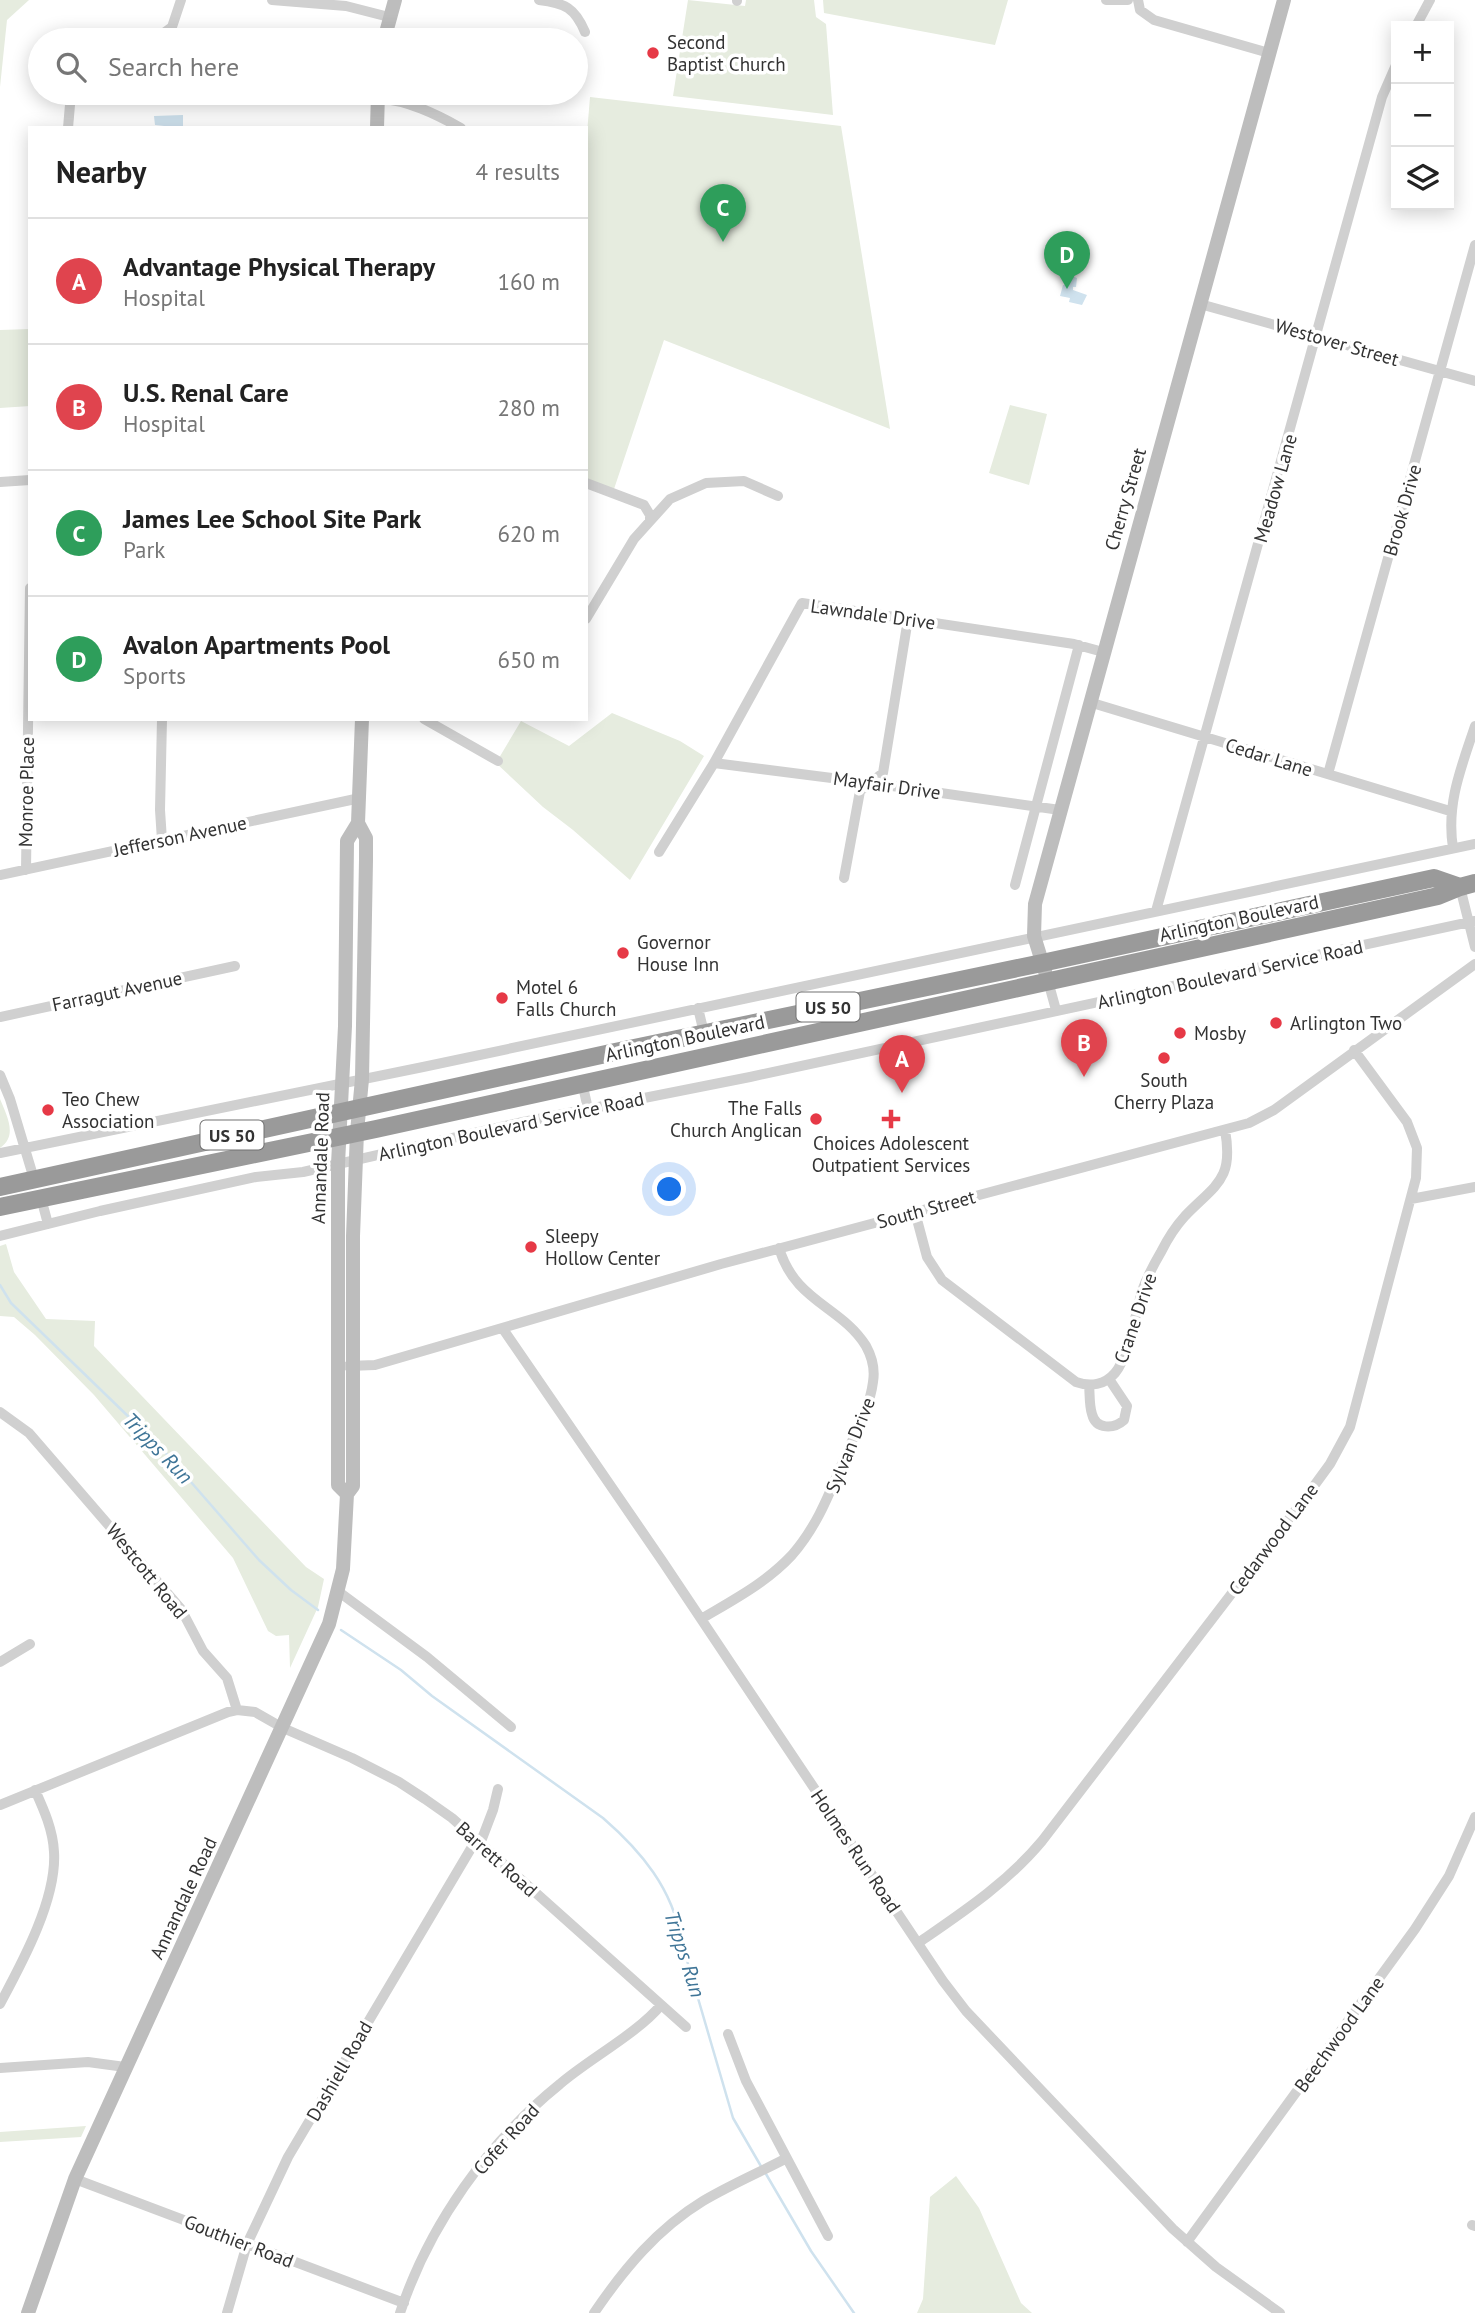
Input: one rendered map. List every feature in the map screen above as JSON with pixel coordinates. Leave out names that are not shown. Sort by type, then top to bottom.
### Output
[{"type":"highway","name":"Arlington Boulevard","points":[[0,1187],[1434,878],[1468,885]]},
{"type":"highway","name":"Arlington Boulevard","points":[[8,1205],[339,1136],[1437,896],[1468,885]]},
{"type":"highway","points":[[41,1198],[50,1181],[60,1174]]},
{"type":"highway","points":[[8,1205],[28,1191],[34,1179]]},
{"type":"main road","points":[[387,28],[395,0]]},
{"type":"main road","name":"Cherry Street","points":[[1048,981],[1034,936],[1035,904],[1283,0]]},
{"type":"main road","points":[[377,126],[378,105]]},
{"type":"main road","name":"Annandale Road","points":[[347,1493],[338,1485],[339,1112],[345,1026],[347,841],[358,823],[362,721]]},
{"type":"main road","name":"Annandale Road","points":[[29,2313],[75,2179],[283,1728],[329,1624],[339,1592],[346,1543],[347,1493],[353,1486],[352,1366],[356,1160],[362,1079],[366,838],[358,823]]},
{"type":"street","points":[[171,28],[181,0]]},
{"type":"street","points":[[272,0],[346,6],[389,17]]},
{"type":"street","points":[[539,0],[563,5],[572,10],[579,17],[583,28]]},
{"type":"street","points":[[1106,0],[1128,0]]},
{"type":"street","points":[[1138,0],[1140,10],[1154,20],[1269,53]]},
{"type":"street","points":[[1419,21],[1430,0]]},
{"type":"street","name":"Meadow Lane","points":[[1156,911],[1382,97],[1391,76]]},
{"type":"street","points":[[68,126],[70,105]]},
{"type":"street","points":[[414,105],[458,126]]},
{"type":"street","name":"Brook Drive","points":[[1328,774],[1475,245]]},
{"type":"street","name":"Westover Street","points":[[1200,304],[1475,381]]},
{"type":"street","points":[[0,482],[28,480]]},
{"type":"street","points":[[590,603],[650,520],[670,499],[706,483],[744,481],[778,496]]},
{"type":"street","points":[[588,484],[644,505],[648,509],[650,520]]},
{"type":"street","name":"Lawndale Drive","points":[[659,852],[714,763],[802,603],[1079,645],[1103,652]]},
{"type":"street","points":[[844,878],[860,791],[883,773],[908,619]]},
{"type":"street","points":[[1015,884],[1079,645]]},
{"type":"street","name":"Cedar Lane","points":[[1089,702],[1450,811]]},
{"type":"street","name":"Monroe Place","points":[[26,870],[28,721]]},
{"type":"street","points":[[162,721],[162,840]]},
{"type":"street","points":[[428,721],[498,761]]},
{"type":"street","points":[[1453,848],[1450,811],[1475,726]]},
{"type":"street","name":"Mayfair Drive","points":[[714,763],[872,782],[1060,810]]},
{"type":"street","name":"Jefferson Avenue","points":[[0,875],[360,797]]},
{"type":"street","points":[[0,1153],[1475,844]]},
{"type":"street","points":[[1468,885],[1475,947]]},
{"type":"street","name":"Arlington Boulevard Service Road","points":[[0,1236],[256,1177],[303,1172],[587,1109],[750,1077],[1472,922]]},
{"type":"street","name":"South Street","points":[[337,1366],[375,1365],[779,1248],[1225,1130],[1261,1118],[1475,964]]},
{"type":"street","name":"Farragut Avenue","points":[[0,1017],[235,966]]},
{"type":"street","name":"Cherry Street","points":[[1048,981],[1056,1010]]},
{"type":"street","points":[[698,1008],[705,1033]]},
{"type":"street","name":"Cedarwood Lane","points":[[918,1943],[988,1894],[1026,1861],[1330,1464],[1350,1427],[1411,1199],[1418,1159],[1413,1134],[1400,1111],[1354,1050]]},
{"type":"street","points":[[0,1075],[34,1179]]},
{"type":"street","points":[[582,1082],[587,1109]]},
{"type":"street","name":"Crane Drive","points":[[1089,1385],[1109,1379],[1121,1364],[1143,1287],[1165,1243],[1184,1217],[1224,1176],[1227,1153],[1225,1130]]},
{"type":"street","points":[[1411,1199],[1475,1187]]},
{"type":"street","points":[[41,1198],[48,1224]]},
{"type":"street","points":[[915,1212],[927,1257],[942,1280],[1041,1357],[1076,1382],[1089,1385],[1092,1414],[1095,1420],[1105,1427],[1113,1427],[1124,1420],[1127,1406],[1109,1379]]},
{"type":"street","name":"Sylvan Drive","points":[[701,1619],[752,1589],[790,1557],[805,1539],[827,1502],[863,1417],[874,1380],[865,1345],[853,1331],[798,1285],[789,1273],[779,1248]]},
{"type":"street","name":"Holmes Run Road","points":[[503,1329],[943,1981],[985,2032],[1187,2242],[1216,2267],[1280,2313]]},
{"type":"street","name":"Westcott Road","points":[[0,1412],[29,1433],[181,1609],[203,1651],[227,1678],[237,1710]]},
{"type":"street","points":[[339,1592],[427,1657],[511,1727]]},
{"type":"street","points":[[0,1662],[30,1644]]},
{"type":"street","points":[[0,1805],[228,1712],[255,1712],[283,1728]]},
{"type":"street","name":"Barrett Road","points":[[283,1728],[399,1782],[452,1818],[686,2027]]},
{"type":"street","name":"Dashiell Road","points":[[227,2313],[247,2244],[288,2157],[478,1842],[493,1810],[498,1789]]},
{"type":"street","points":[[0,2004],[42,1916],[51,1888],[54,1852],[51,1833],[35,1790]]},
{"type":"street","name":"Beechwood Lane","points":[[1187,2242],[1415,1929],[1449,1876],[1475,1817]]},
{"type":"street","name":"Cofer Road","points":[[402,2308],[437,2231],[488,2156],[531,2109],[557,2086],[647,2020],[661,2005]]},
{"type":"street","points":[[728,2034],[782,2160],[828,2236]]},
{"type":"street","points":[[0,2068],[88,2062],[125,2067]]},
{"type":"street","points":[[594,2313],[627,2267],[654,2238],[701,2203],[782,2160]]},
{"type":"street","name":"Gouthier Road","points":[[75,2179],[247,2244],[402,2308]]},
{"type":"shaded area","points":[[0,0],[29,0],[7,20],[0,87]]},
{"type":"shaded area","points":[[688,0],[745,6],[746,0],[814,0],[816,17],[826,24],[833,115],[673,96]]},
{"type":"shaded area","points":[[823,0],[1008,0],[995,45],[824,13]]},
{"type":"shaded area","points":[[590,97],[841,126],[890,429],[664,340],[614,489],[588,480],[588,126]]},
{"type":"shaded area","points":[[28,329],[28,406],[0,408],[0,330]]},
{"type":"shaded area","points":[[1010,405],[1047,414],[1029,485],[989,473]]},
{"type":"shaded area","points":[[612,713],[680,741],[704,756],[630,880],[543,807],[496,763],[521,721],[569,746]]},
{"type":"shaded area","points":[[0,1099],[10,1132],[9,1138],[0,1148]]},
{"type":"shaded area","points":[[6,1244],[14,1272],[46,1319],[95,1321],[94,1346],[306,1567],[324,1579],[318,1607],[290,1668],[289,1635],[276,1636],[268,1631],[233,1558],[94,1395],[14,1317],[0,1316],[0,1246]]},
{"type":"shaded area","points":[[86,2126],[81,2137],[0,2142],[0,2132]]},
{"type":"shaded area","points":[[956,2176],[979,2208],[1021,2303],[1032,2313],[917,2313],[923,2299],[930,2197]]},
{"type":"water","points":[[183,115],[183,126],[155,125],[154,116]]},
{"type":"water","points":[[1069,275],[1077,278],[1073,290],[1087,295],[1082,305],[1069,302],[1070,298],[1060,296]]},
{"type":"waterway","name":"Tripps Run","points":[[0,1285],[11,1303],[163,1450],[259,1560],[291,1590],[318,1610]]},
{"type":"waterway","name":"Tripps Run","points":[[341,1630],[401,1670],[432,1696],[603,1818],[630,1844],[653,1872],[677,1921],[733,2118],[762,2168]]},
{"type":"waterway","name":"Tripps Run","points":[[766,2174],[811,2251],[854,2313]]},
{"type":"place","name":"Second Baptist Church","points":[[653,53]]},
{"type":"place","name":"James Lee School Site Park","points":[[723,242]]},
{"type":"place","name":"Avalon Apartments Pool","points":[[1067,289]]},
{"type":"place","name":"Governor House Inn","points":[[623,953]]},
{"type":"place","name":"Motel 6 Falls Church","points":[[502,998]]},
{"type":"place","name":"Arlington Two","points":[[1276,1023]]},
{"type":"place","name":"Mosby","points":[[1180,1033]]},
{"type":"place","name":"South Cherry Plaza","points":[[1164,1058]]},
{"type":"place","name":"U.S. Renal Care","points":[[1084,1077]]},
{"type":"place","name":"Advantage Physical Therapy","points":[[902,1093]]},
{"type":"place","name":"Teo Chew Association","points":[[48,1110]]},
{"type":"place","name":"The Falls Church Anglican","points":[[816,1119]]},
{"type":"place","name":"Choices Adolescent Outpatient Services","points":[[891,1119]]},
{"type":"place","name":"Sleepy Hollow Center","points":[[531,1247]]}]
